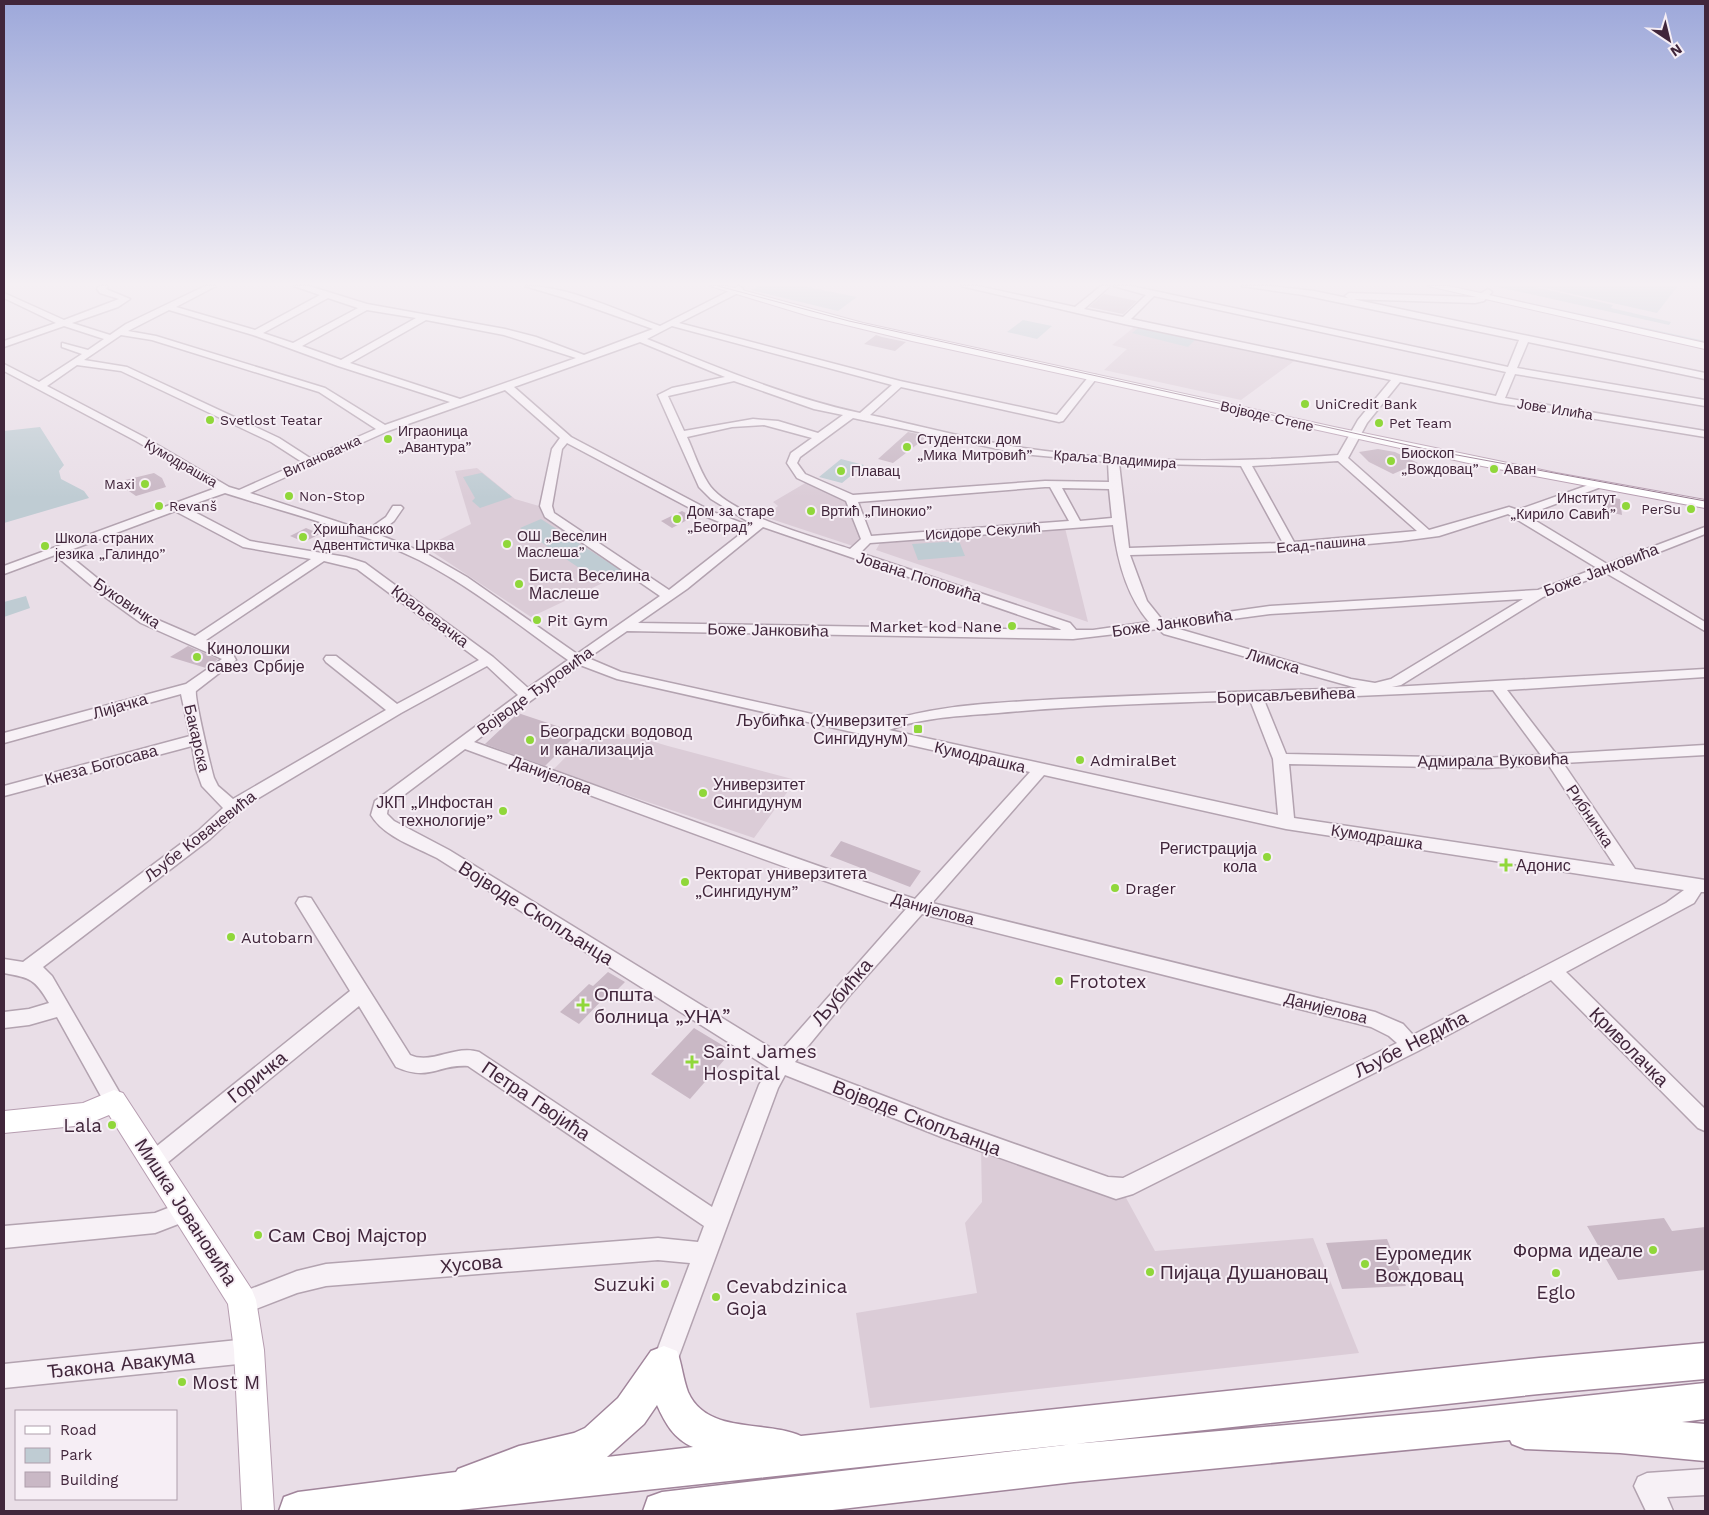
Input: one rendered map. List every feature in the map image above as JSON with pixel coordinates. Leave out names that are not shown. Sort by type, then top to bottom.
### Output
[{"type":"highway","points":[[298,1511],[451,1492],[1705,1361]]},
{"type":"highway","points":[[664,1364],[668,1389],[673,1404],[682,1417],[705,1435],[728,1441],[779,1446],[802,1455]]},
{"type":"highway","points":[[451,1492],[483,1477],[519,1465],[579,1451],[598,1441],[632,1411],[664,1364]]},
{"type":"highway","points":[[662,1511],[1074,1463],[1444,1429],[1705,1401]]},
{"type":"highway","points":[[1444,1429],[1620,1435],[1705,1442]]},
{"type":"main road","name":"Војводе Степе","points":[[1001,357],[1356,432],[1560,472],[1705,496]]},
{"type":"main road","name":"Војводе Степе","points":[[1024,357],[1597,485],[1705,504]]},
{"type":"main road","name":"Мишка Јовановића","points":[[114,1101],[237,1290],[242,1303],[244,1351],[258,1511]]},
{"type":"main road","points":[[4,1122],[85,1114],[114,1101]]},
{"type":"street","points":[[41,385],[83,357]]},
{"type":"street","points":[[214,357],[322,390],[384,429]]},
{"type":"street","points":[[322,357],[402,385],[460,402]]},
{"type":"street","points":[[341,364],[354,357]]},
{"type":"street","points":[[580,357],[585,359]]},
{"type":"street","name":"Витановачка","points":[[240,494],[384,429],[591,357]]},
{"type":"street","name":"Краља Владимира","points":[[683,357],[806,404],[1022,451],[1113,460],[1245,464],[1343,457]]},
{"type":"street","points":[[795,357],[899,384],[1059,419],[1092,377]]},
{"type":"street","name":"Јове Илића","points":[[1294,357],[1499,400],[1705,434]]},
{"type":"street","points":[[1449,357],[1511,370],[1705,403]]},
{"type":"street","points":[[1499,400],[1517,357]]},
{"type":"street","points":[[1608,357],[1705,376]]},
{"type":"street","points":[[75,362],[124,369],[275,440],[309,462]]},
{"type":"street","name":"Кумодрашка","points":[[4,367],[41,385],[224,488],[368,535],[415,553],[444,569],[577,660],[617,675],[1286,823],[1698,885]]},
{"type":"street","points":[[735,378],[664,394],[668,412],[707,491],[756,527]]},
{"type":"street","points":[[1397,379],[1356,432],[1343,457],[1427,534]]},
{"type":"street","points":[[862,417],[899,384]]},
{"type":"street","name":"Јована Поповића","points":[[507,386],[567,439],[709,514],[851,554],[1048,620],[1068,628],[1073,635]]},
{"type":"street","points":[[850,415],[795,455],[793,465],[806,479],[851,498],[1054,484],[1115,486]]},
{"type":"street","points":[[680,435],[702,432],[722,425],[759,422],[776,424],[820,437]]},
{"type":"street","points":[[567,439],[561,442],[557,449],[546,506],[548,512],[552,518],[669,596]]},
{"type":"street","name":"Лимска","points":[[1113,460],[1123,552],[1137,596],[1144,609],[1160,626],[1184,636],[1350,688],[1374,687],[1390,685],[1540,594]]},
{"type":"street","points":[[1245,464],[1291,547]]},
{"type":"street","points":[[1054,484],[1076,524]]},
{"type":"street","name":"Есад-пашина","points":[[1123,552],[1291,547],[1427,534],[1504,510],[1517,513],[1597,485]]},
{"type":"street","points":[[4,570],[224,488]]},
{"type":"street","points":[[851,498],[867,540],[851,554]]},
{"type":"street","name":"Краљевачка","points":[[176,507],[247,544],[354,563],[367,569],[488,660],[527,695]]},
{"type":"street","points":[[368,535],[390,519],[397,508]]},
{"type":"street","points":[[1517,513],[1705,627]]},
{"type":"street","name":"Исидоре Секулић","points":[[867,540],[1120,521]]},
{"type":"street","name":"Војводе Ђуровића","points":[[381,805],[527,695],[669,596],[756,527]]},
{"type":"street","name":"Боже Јанковића","points":[[626,627],[1073,635],[1160,626],[1270,610],[1540,594],[1703,532]]},
{"type":"street","name":"Буковичка","points":[[56,550],[109,594],[146,620],[226,654],[229,660]]},
{"type":"street","points":[[196,641],[322,558]]},
{"type":"street","points":[[331,659],[396,710]]},
{"type":"street","name":"Лијачка","points":[[4,738],[180,689],[190,688],[229,660]]},
{"type":"street","name":"Љубе Ковачевића","points":[[27,969],[204,835],[231,808],[396,710],[488,660]]},
{"type":"street","name":"Борисављевићева","points":[[871,732],[888,723],[1035,705],[1256,697],[1350,688],[1415,690],[1705,673]]},
{"type":"street","points":[[1400,679],[1404,685],[1415,690]]},
{"type":"street","name":"Рибничка","points":[[1497,686],[1552,759],[1629,874]]},
{"type":"street","name":"Бакарска","points":[[190,688],[187,697],[199,739],[206,779],[212,790],[225,799],[231,808]]},
{"type":"street","points":[[1256,697],[1281,759],[1286,823]]},
{"type":"street","name":"Кнеза Богосава","points":[[4,791],[199,739]]},
{"type":"street","name":"Данијелова","points":[[462,743],[713,833],[803,868],[917,906],[1375,1020],[1396,1030],[1411,1045]]},
{"type":"street","name":"Адмирала Вуковића","points":[[1281,759],[1484,763],[1705,750]]},
{"type":"street","name":"Љубићка","points":[[664,1364],[769,1085],[781,1065],[917,906],[1001,817],[1040,770]]},
{"type":"street","name":"Војводе Скопљанца","points":[[381,805],[379,815],[388,825],[443,854],[781,1065],[986,1145],[1116,1189]]},
{"type":"street","name":"Љубе Недића","points":[[1116,1189],[1136,1183],[1411,1045],[1553,971],[1672,908],[1692,894],[1698,885]]},
{"type":"street","name":"Петра Гвојића","points":[[305,903],[402,1061],[413,1066],[428,1067],[453,1058],[472,1058],[716,1222]]},
{"type":"street","name":"Мишка Јовановића","points":[[4,966],[27,969],[42,976],[114,1101]]},
{"type":"street","name":"Криволачка","points":[[1553,971],[1705,1122]]},
{"type":"street","name":"Горичка","points":[[154,1161],[360,994]]},
{"type":"street","points":[[4,1020],[29,1017],[60,1008]]},
{"type":"street","points":[[4,1237],[155,1223],[186,1211]]},
{"type":"street","name":"Хусова","points":[[242,1303],[284,1286],[326,1275],[658,1249],[704,1254]]},
{"type":"street","name":"Ђакона Авакума","points":[[4,1376],[244,1351]]},
{"type":"street","points":[[1660,1511],[1647,1486],[1705,1482]]},
{"type":"shaded area","points":[[1119,357],[1286,357],[1297,359],[1241,400],[1104,370]]},
{"type":"shaded area","name":"ОШ „Веселин Маслеша”","points":[[477,468],[515,499],[539,506],[543,516],[626,572],[531,617],[425,547],[471,524],[455,471]]},
{"type":"shaded area","name":"Вртић „Пинокио”","points":[[807,482],[847,499],[861,538],[853,546],[765,517],[778,506],[773,502]]},
{"type":"shaded area","points":[[1065,528],[1088,622],[876,550],[881,541]]},
{"type":"shaded area","name":"Универзитет Сингидунум","points":[[597,725],[796,780],[754,838],[553,770]]},
{"type":"shaded area","name":"Пијаца Душановац","points":[[981,1149],[1125,1196],[1155,1251],[1313,1238],[1359,1353],[870,1408],[856,1313],[977,1293],[965,1223],[982,1202]]},
{"type":"green space","points":[[40,427],[64,465],[59,471],[61,479],[84,491],[89,498],[4,523],[4,431]]},
{"type":"green space","name":"Плавац","points":[[841,459],[864,465],[842,483],[819,477]]},
{"type":"green space","points":[[482,473],[512,497],[480,508],[472,501],[475,498],[463,477]]},
{"type":"green space","points":[[541,519],[622,571],[600,582],[520,528]]},
{"type":"green space","points":[[959,541],[965,556],[918,560],[912,544]]},
{"type":"green space","points":[[26,596],[30,608],[4,617],[4,602]]},
{"type":"building","points":[[908,432],[928,436],[893,463],[878,459]]},
{"type":"building","name":"Биоскоп „Вождовац”","points":[[1378,449],[1395,452],[1418,463],[1393,474],[1369,462],[1359,452]]},
{"type":"building","name":"Maxi","points":[[154,473],[162,478],[166,487],[136,496],[126,489],[125,480]]},
{"type":"building","points":[[1602,496],[1620,499],[1622,515],[1604,511]]},
{"type":"building","name":"Дом за старе „Београд”","points":[[682,511],[693,517],[672,528],[661,521]]},
{"type":"building","name":"Хришћанско Адвентистичка Црква","points":[[306,528],[320,534],[304,542],[290,536]]},
{"type":"building","name":"Кинолошки савез Србије","points":[[188,646],[218,659],[206,668],[170,657]]},
{"type":"building","name":"Београдски водовод и канализација","points":[[518,713],[578,733],[545,766],[485,744]]},
{"type":"building","points":[[841,841],[921,871],[910,887],[830,856]]},
{"type":"building","name":"Општа болница „УНА”","points":[[608,972],[625,982],[610,997],[607,995],[579,1024],[560,1012],[589,984],[593,986]]},
{"type":"building","name":"Saint James Hospital","points":[[694,1028],[732,1051],[690,1099],[651,1074]]},
{"type":"building","name":"Форма идеале","points":[[1664,1218],[1672,1231],[1705,1227],[1705,1270],[1618,1280],[1587,1226]]},
{"type":"building","name":"Еуромедик Вождовац","points":[[1387,1239],[1406,1286],[1342,1289],[1326,1243]]},
{"type":"tram line","points":[[1010,357],[1430,450],[1705,501]]},
{"type":"place","name":"UniCredit Bank","points":[[1305,404]]},
{"type":"place","name":"Svetlost Teatar","points":[[210,420]]},
{"type":"place","name":"Pet Team","points":[[1379,423]]},
{"type":"place","name":"Играоница „Авантура”","points":[[388,439]]},
{"type":"place","name":"Студентски дом „Мика Митровић”","points":[[907,447]]},
{"type":"place","name":"Биоскоп „Вождовац”","points":[[1391,461]]},
{"type":"place","name":"Аван","points":[[1494,469]]},
{"type":"place","name":"Плавац","points":[[841,471]]},
{"type":"place","name":"Maxi","points":[[145,484]]},
{"type":"place","name":"Non-Stop","points":[[289,496]]},
{"type":"place","name":"Revanš","points":[[159,506]]},
{"type":"place","name":"Институт „Кирило Савић”","points":[[1626,506]]},
{"type":"place","name":"PerSu","points":[[1691,509]]},
{"type":"place","name":"Вртић „Пинокио”","points":[[811,511]]},
{"type":"place","name":"Дом за старе „Београд”","points":[[677,519]]},
{"type":"place","name":"Хришћанско Адвентистичка Црква","points":[[303,537]]},
{"type":"place","name":"ОШ „Веселин Маслеша”","points":[[507,544]]},
{"type":"place","name":"Школа страних језика „Галиндо”","points":[[45,546]]},
{"type":"place","name":"Биста Веселина Маслеше","points":[[519,584]]},
{"type":"place","name":"Pit Gym","points":[[537,620]]},
{"type":"place","name":"Market kod Nane","points":[[1012,626]]},
{"type":"place","name":"Кинолошки савез Србије","points":[[197,657]]},
{"type":"place","name":"Љубићка (Универзитет Сингидунум)","points":[[918,729]]},
{"type":"place","name":"Београдски водовод и канализација","points":[[530,740]]},
{"type":"place","name":"AdmiralBet","points":[[1080,760]]},
{"type":"place","name":"Универзитет Сингидунум","points":[[703,793]]},
{"type":"place","name":"ЈКП „Инфостан технологије”","points":[[503,811]]},
{"type":"place","name":"Регистрација кола","points":[[1267,857]]},
{"type":"place","name":"Адонис","points":[[1506,865]]},
{"type":"place","name":"Ректорат универзитета „Сингидунум”","points":[[685,882]]},
{"type":"place","name":"Drager","points":[[1115,888]]},
{"type":"place","name":"Autobarn","points":[[231,937]]},
{"type":"place","name":"Frototex","points":[[1059,981]]},
{"type":"place","name":"Општа болница „УНА”","points":[[583,1005]]},
{"type":"place","name":"Saint James Hospital","points":[[692,1062]]},
{"type":"place","name":"Lala","points":[[112,1125]]},
{"type":"place","name":"Сам Свој Мајстор","points":[[258,1235]]},
{"type":"place","name":"Форма идеале","points":[[1653,1250]]},
{"type":"place","name":"Еуромедик Вождовац","points":[[1365,1264]]},
{"type":"place","name":"Пијаца Душановац","points":[[1150,1272]]},
{"type":"place","name":"Eglo","points":[[1556,1273]]},
{"type":"place","name":"Suzuki","points":[[665,1284]]},
{"type":"place","name":"Cevabdzinica Goja","points":[[716,1297]]},
{"type":"place","name":"Most M","points":[[182,1382]]}]
